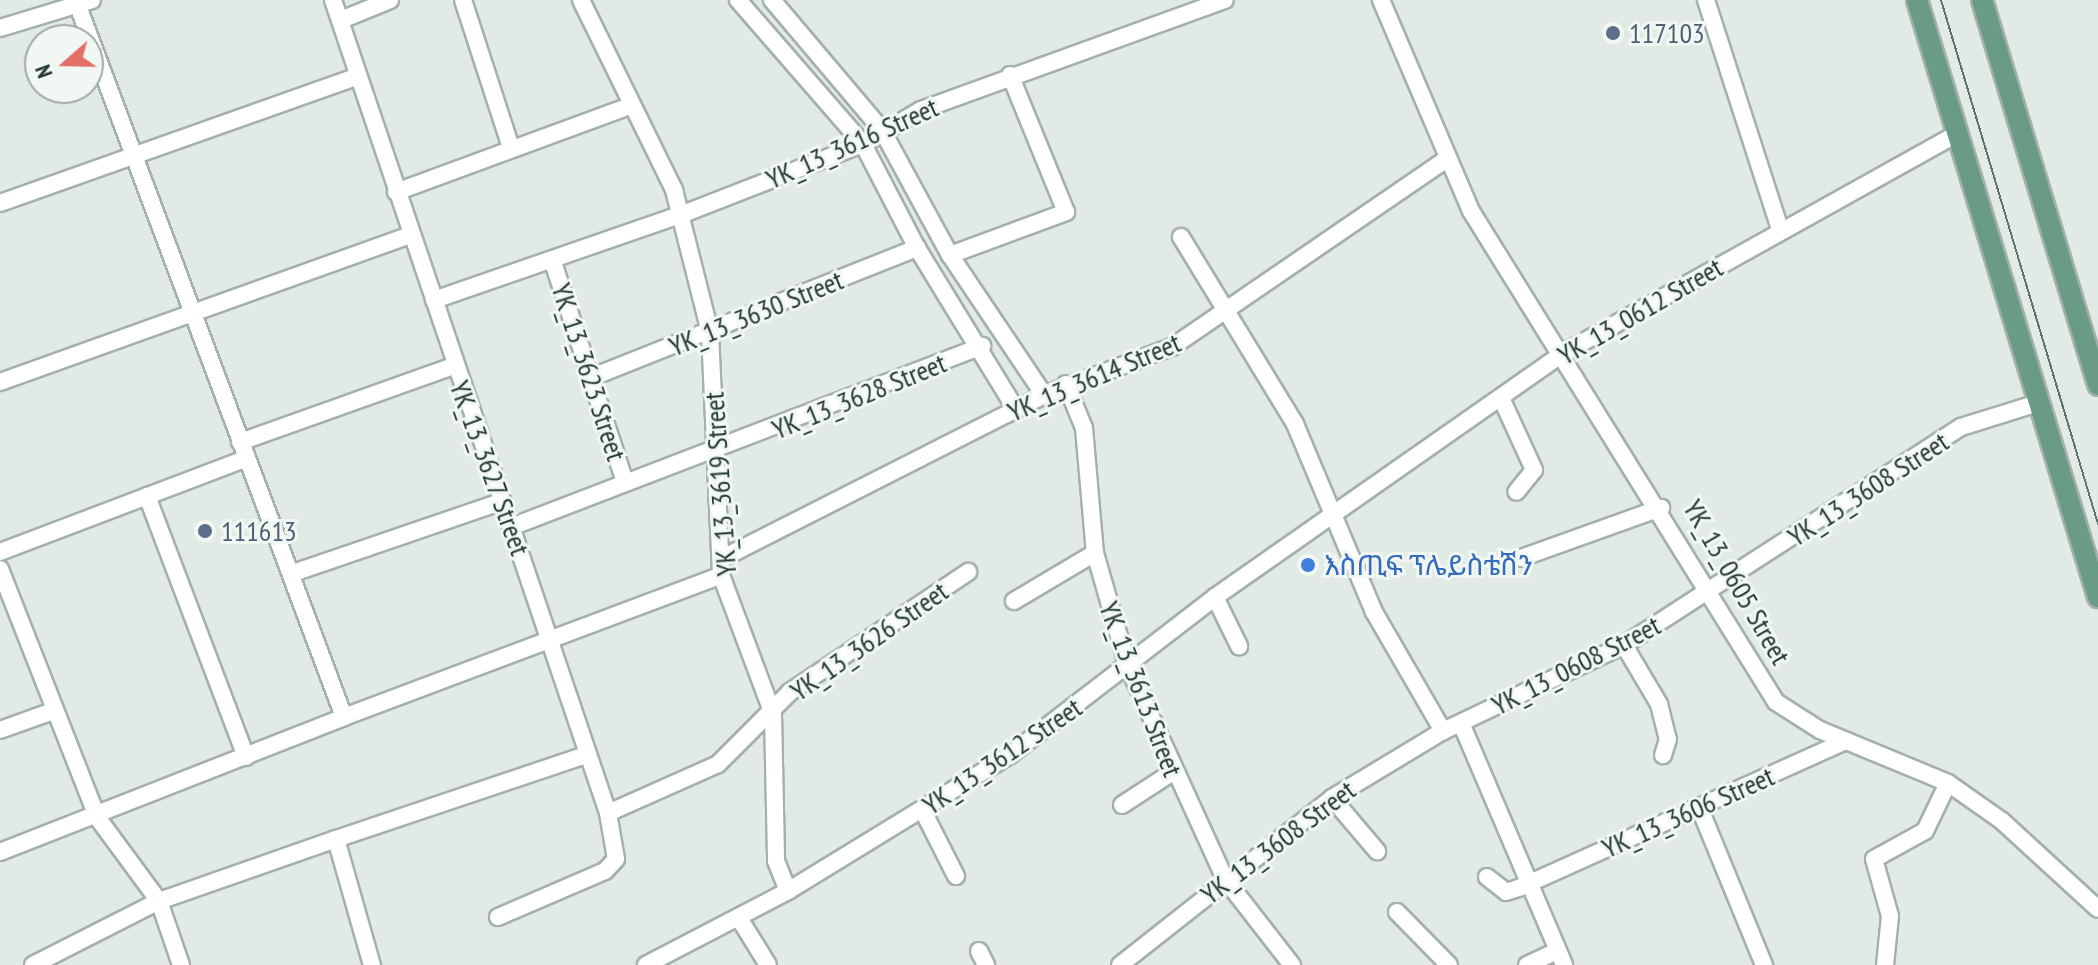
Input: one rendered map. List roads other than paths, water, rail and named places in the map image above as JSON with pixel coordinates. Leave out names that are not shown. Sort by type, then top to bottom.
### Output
[{"type":"main road","points":[[1917,0],[2098,597]]},
{"type":"main road","points":[[1982,0],[2098,385]]},
{"type":"street","name":"YK_13_3627 Street","points":[[333,0],[356,77],[434,300],[453,366],[550,634]]},
{"type":"street","points":[[341,20],[390,0]]},
{"type":"street","points":[[463,0],[511,148]]},
{"type":"street","name":"YK_13_3619 Street","points":[[581,0],[683,214],[710,332],[723,558],[721,575],[773,714],[776,861],[788,891]]},
{"type":"street","points":[[738,0],[863,144],[917,248],[982,346],[1015,408]]},
{"type":"street","points":[[772,0],[882,130],[950,255],[1044,395]]},
{"type":"street","name":"YK_13_3616 Street","points":[[434,300],[553,262],[683,214],[863,144],[882,130],[1010,75],[1225,0]]},
{"type":"street","name":"YK_13_0605 Street","points":[[1381,0],[1444,161],[1661,508],[1708,595],[1776,702],[1846,741],[1948,783],[2002,821],[2098,909]]},
{"type":"street","points":[[1706,0],[1780,229]]},
{"type":"street","points":[[0,28],[85,3],[133,155],[195,315],[245,459],[293,573],[344,717]]},
{"type":"street","points":[[950,255],[1066,212],[1010,75]]},
{"type":"street","points":[[0,203],[356,77]]},
{"type":"street","points":[[396,192],[630,106]]},
{"type":"street","name":"YK_13_0612 Street","points":[[1338,515],[1565,352],[1780,229],[1958,133]]},
{"type":"street","name":"YK_13_3614 Street","points":[[723,558],[1066,384],[1172,347],[1225,314],[1444,161]]},
{"type":"street","points":[[0,382],[195,315],[410,235]]},
{"type":"street","points":[[1181,237],[1225,314],[1295,424],[1338,515],[1374,612],[1443,731]]},
{"type":"street","name":"YK_13_3630 Street","points":[[595,376],[917,248]]},
{"type":"street","name":"YK_13_3623 Street","points":[[553,262],[595,376],[625,482]]},
{"type":"street","name":"YK_13_3628 Street","points":[[511,527],[625,482],[718,453],[982,346]]},
{"type":"street","points":[[240,442],[453,366]]},
{"type":"street","name":"YK_13_3613 Street","points":[[1066,384],[1084,428],[1095,553],[1127,664],[1171,773],[1225,879],[1292,965]]},
{"type":"street","points":[[1502,400],[1534,470],[1516,492]]},
{"type":"street","name":"YK_13_3608 Street","points":[[1708,595],[1961,427],[2038,403]]},
{"type":"street","points":[[0,552],[245,459]]},
{"type":"street","points":[[147,496],[246,757]]},
{"type":"street","points":[[293,573],[500,502]]},
{"type":"street","points":[[1521,558],[1661,508]]},
{"type":"street","name":"YK_13_3612 Street","points":[[646,965],[788,891],[923,811],[1058,723],[1127,664],[1215,597],[1338,515]]},
{"type":"street","points":[[1014,601],[1095,553]]},
{"type":"street","points":[[0,569],[97,817],[159,901],[181,965]]},
{"type":"street","name":"YK_13_3626 Street","points":[[608,813],[718,764],[773,714],[790,692],[968,572]]},
{"type":"street","points":[[0,852],[97,817],[550,634],[721,575]]},
{"type":"street","name":"YK_13_0608 Street","points":[[1443,731],[1624,645],[1708,595]]},
{"type":"street","points":[[1215,597],[1239,646]]},
{"type":"street","points":[[498,917],[605,871],[616,859],[608,813],[586,755],[550,634]]},
{"type":"street","points":[[1624,645],[1659,704],[1668,739],[1663,755]]},
{"type":"street","points":[[0,730],[53,711]]},
{"type":"street","points":[[1461,723],[1561,958],[1527,965]]},
{"type":"street","name":"YK_13_3608 Street","points":[[1132,961],[1225,879],[1332,798],[1443,731]]},
{"type":"street","name":"YK_13_3606 Street","points":[[1487,877],[1506,892],[1700,809],[1846,741]]},
{"type":"street","points":[[33,965],[159,901],[586,755]]},
{"type":"street","points":[[1122,805],[1171,773]]},
{"type":"street","points":[[1885,965],[1890,916],[1874,859],[1925,831],[1948,783]]},
{"type":"street","points":[[1332,798],[1377,851]]},
{"type":"street","points":[[1700,809],[1764,965]]},
{"type":"street","points":[[923,811],[956,876]]},
{"type":"street","points":[[336,839],[372,965]]},
{"type":"street","points":[[1397,912],[1449,965]]},
{"type":"street","points":[[739,918],[768,965]]},
{"type":"tram line","points":[[1941,0],[2098,524]]},
{"type":"place","name":"117103","points":[[1613,33]]},
{"type":"place","name":"111613","points":[[205,531]]},
{"type":"place","name":"እስጢፍ ፕሌይስቴሽን","points":[[1308,565]]}]
